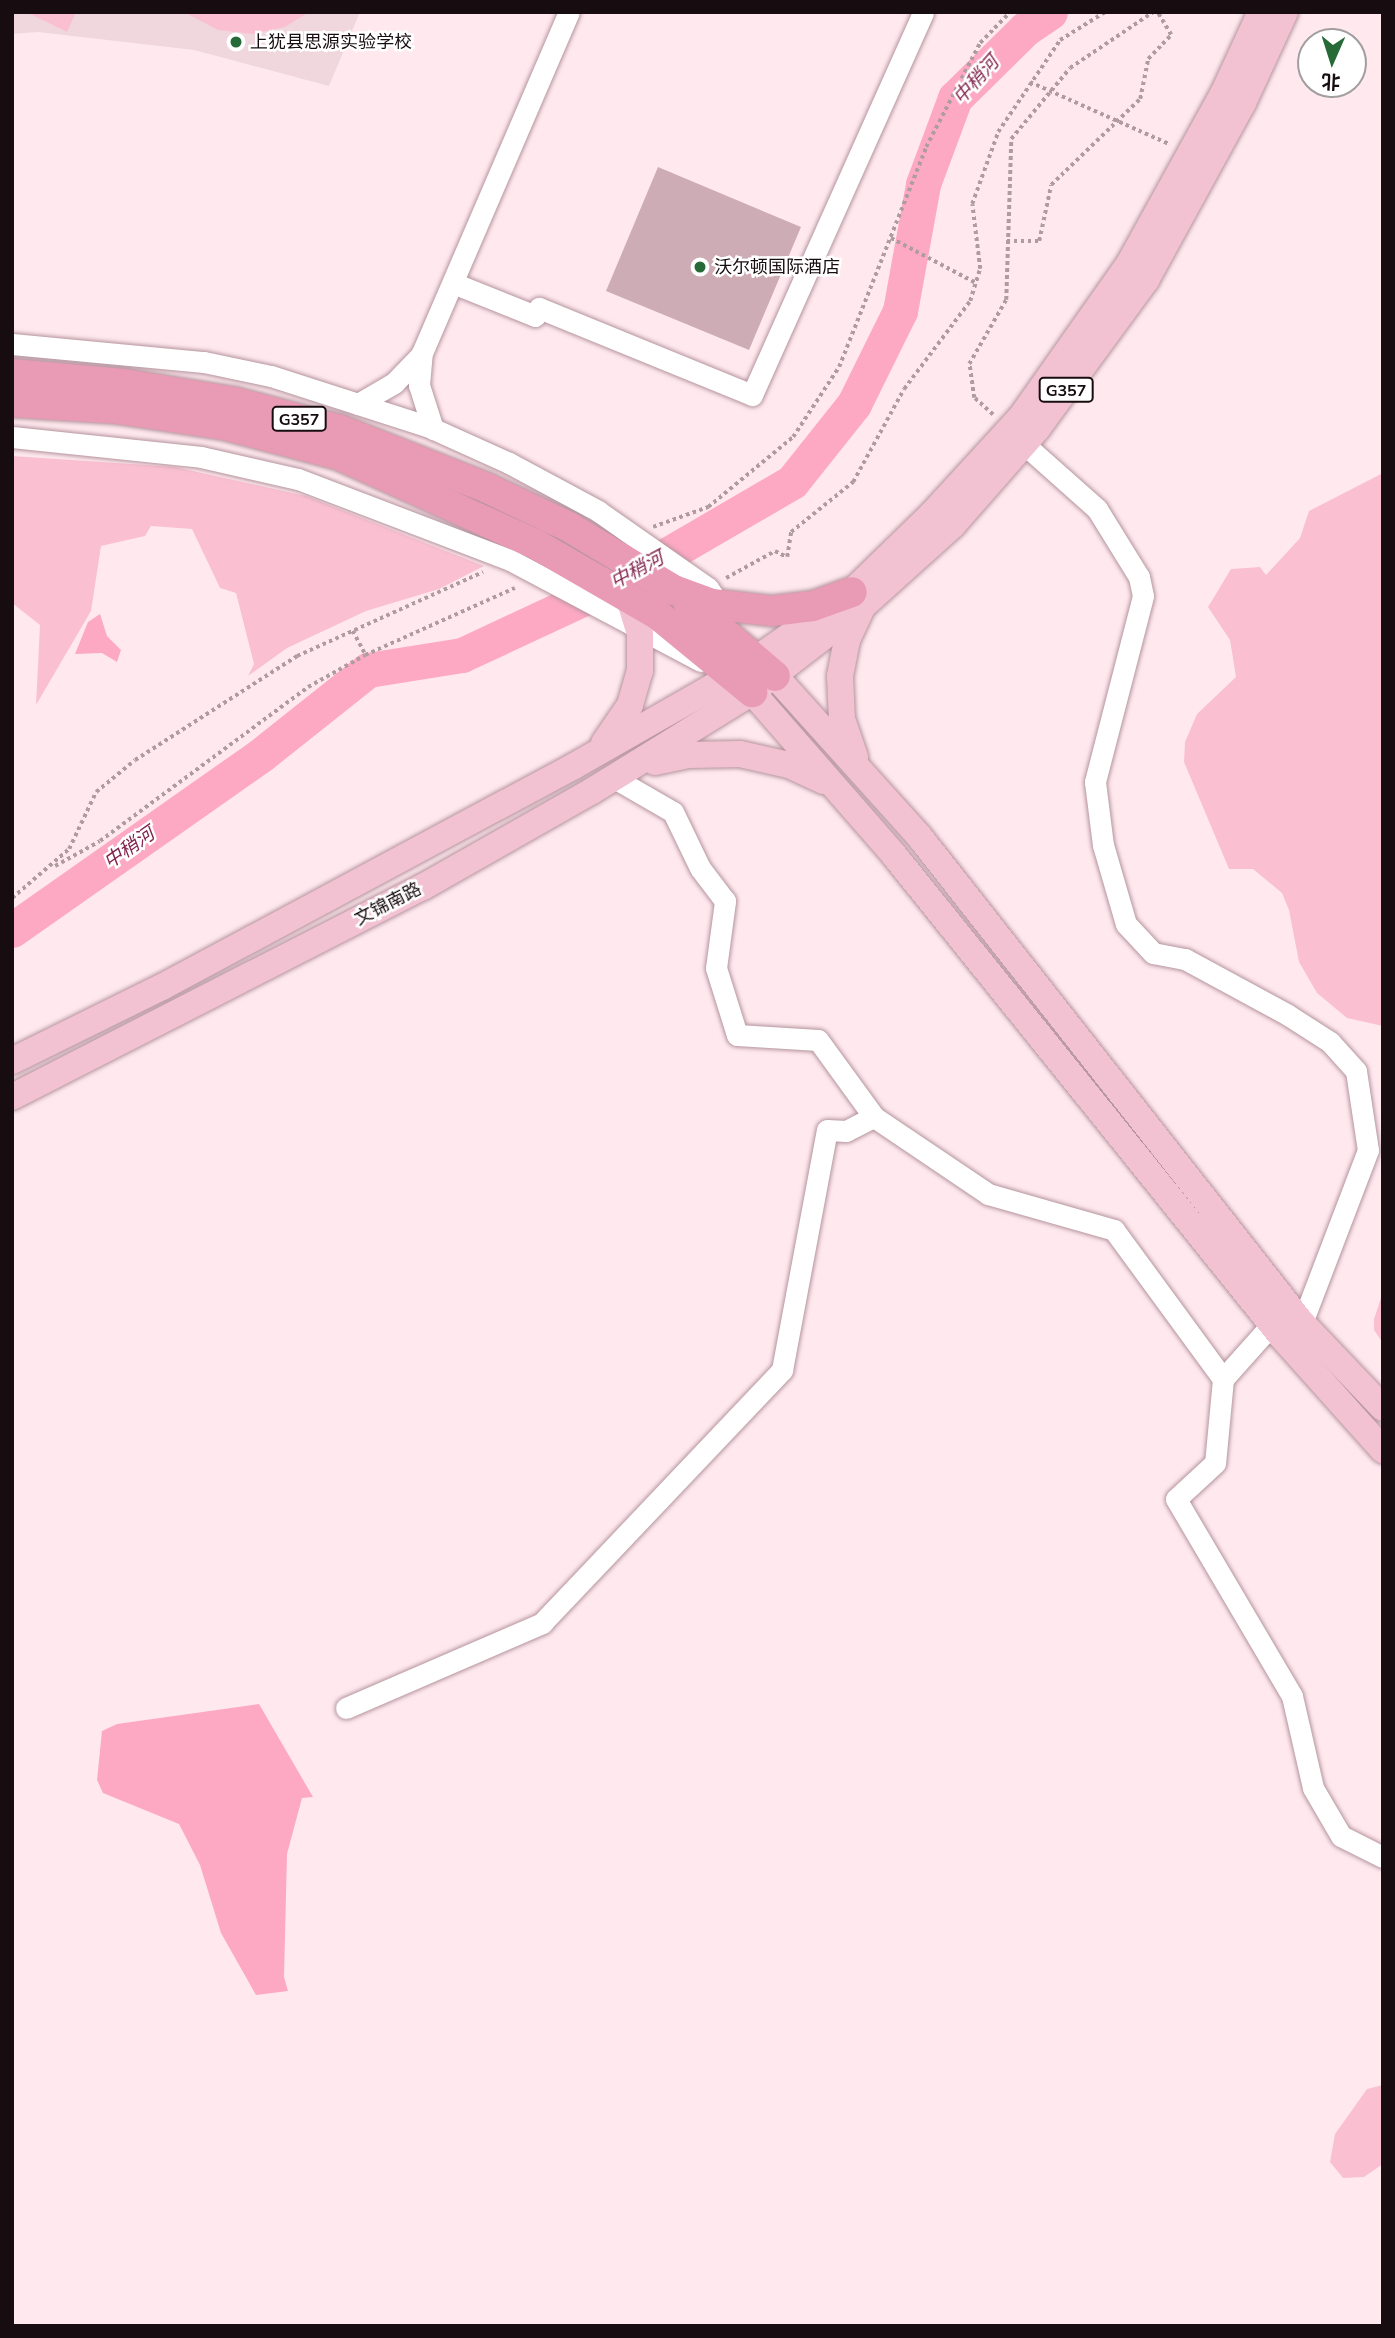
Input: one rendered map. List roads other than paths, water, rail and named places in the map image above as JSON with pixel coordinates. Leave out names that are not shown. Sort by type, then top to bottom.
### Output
[{"type":"highway","name":"G357","points":[[12,374],[124,384],[234,402],[340,430],[487,488],[569,527],[674,590],[754,676]]},
{"type":"highway","name":"G357","points":[[12,402],[118,409],[225,425],[326,452],[476,513],[629,599],[643,625],[754,676]]},
{"type":"highway","points":[[674,590],[792,609],[857,599]]},
{"type":"main road","name":"G357","points":[[1017,437],[1129,264],[1190,154],[1261,12]]},
{"type":"main road","name":"G357","points":[[754,676],[857,599],[933,513],[1017,437],[1146,280],[1243,103],[1285,12]]},
{"type":"main road","points":[[857,599],[842,658],[839,697],[848,739],[866,777]]},
{"type":"main road","points":[[574,766],[601,746],[626,712],[640,671],[643,625]]},
{"type":"main road","points":[[754,676],[866,777],[919,836],[1302,1323],[1383,1408]]},
{"type":"main road","points":[[754,676],[835,787],[1272,1324],[1383,1450]]},
{"type":"main road","name":"文锦南路","points":[[12,1061],[162,987],[574,766],[754,676]]},
{"type":"main road","name":"文锦南路","points":[[12,1097],[423,887],[614,778],[754,676]]},
{"type":"main road","points":[[614,778],[676,757],[740,754],[789,765],[835,787]]},
{"type":"street","points":[[358,404],[394,383],[422,353],[569,12]]},
{"type":"street","points":[[453,283],[536,316],[539,307],[752,395],[923,12]]},
{"type":"street","points":[[12,344],[204,362],[271,376],[433,429],[597,511],[715,597],[754,676]]},
{"type":"street","points":[[422,353],[420,392],[433,429]]},
{"type":"street","points":[[1017,437],[1097,509],[1139,577],[1143,596],[1095,782],[1103,845],[1126,924],[1153,953],[1185,959],[1288,1015],[1330,1042],[1356,1071],[1368,1150],[1302,1323]]},
{"type":"street","points":[[12,438],[201,457],[298,479],[510,560],[643,625]]},
{"type":"street","points":[[614,778],[673,812],[700,868],[725,901],[716,968],[737,1035],[818,1040],[874,1117],[988,1194],[1114,1230],[1223,1379]]},
{"type":"street","points":[[346,1708],[542,1623],[782,1370],[827,1130],[846,1131],[874,1117]]},
{"type":"street","points":[[1272,1324],[1223,1379],[1215,1463],[1176,1499],[1292,1696],[1319,1798],[1341,1836],[1383,1857]]},
{"type":"waterway","name":"中稍河","points":[[12,930],[261,755],[368,670],[462,655],[627,578],[792,482],[854,404],[900,311],[923,184],[955,98],[1025,29],[1050,12]]},
{"type":"place","name":"上犹县思源实验学校","points":[[236,42]]},
{"type":"place","name":"沃尔顿国际酒店","points":[[700,267]]}]
